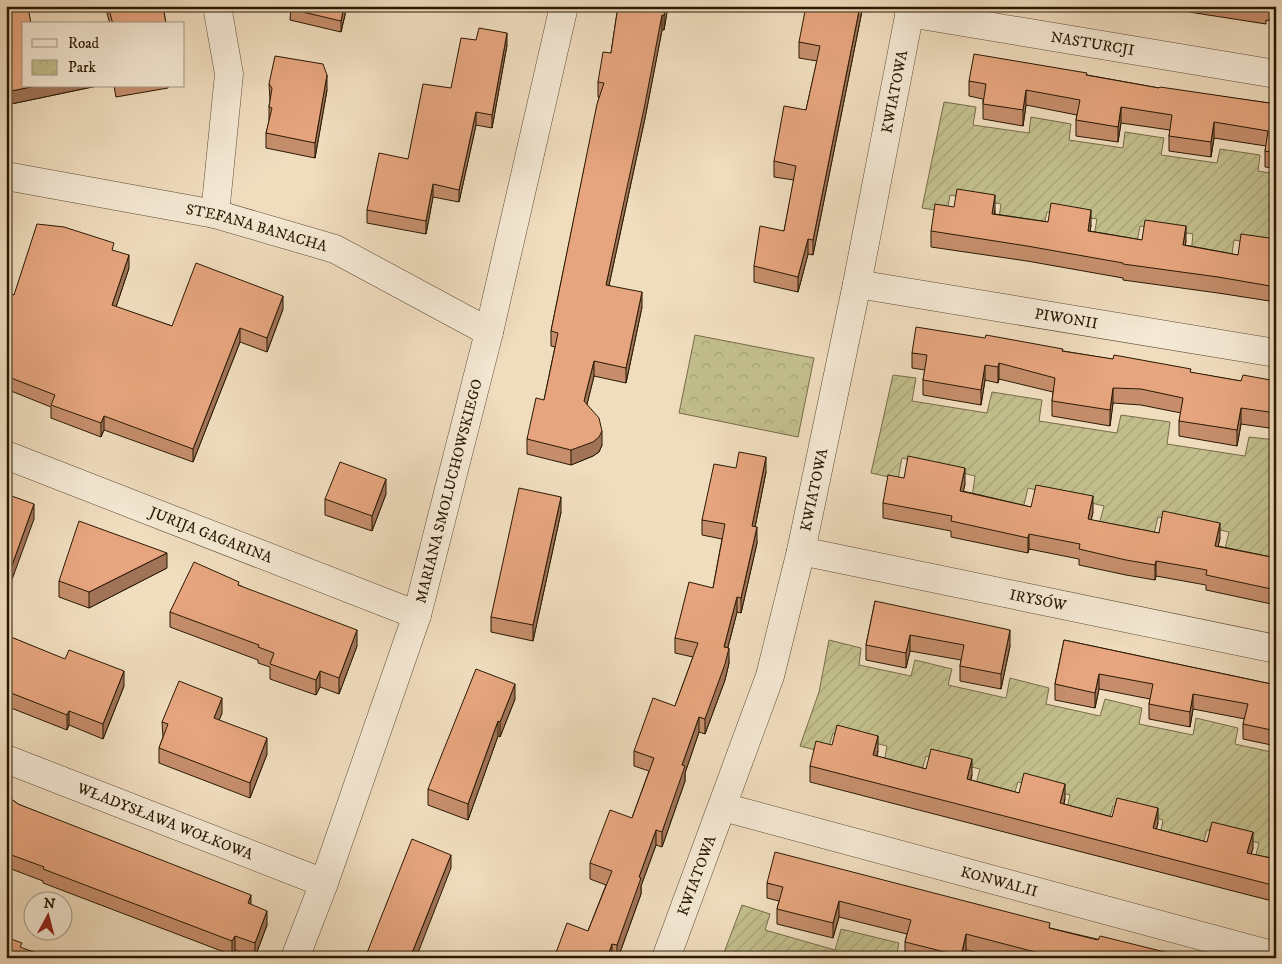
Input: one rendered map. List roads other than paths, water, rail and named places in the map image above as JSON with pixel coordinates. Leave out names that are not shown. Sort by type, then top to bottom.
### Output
[{"type":"street","points":[[214,214],[228,74],[217,6]]},
{"type":"street","name":"MARIANA SMOLUCHOWSKIEGO","points":[[295,958],[324,883],[417,614],[489,332],[557,8]]},
{"type":"street","name":"NASTURCJI","points":[[910,10],[1276,74]]},
{"type":"street","name":"KWIATOWA","points":[[666,958],[770,676],[801,551],[857,284],[910,10]]},
{"type":"street","name":"STEFANA BANACHA","points":[[6,176],[214,214],[335,249],[489,332]]},
{"type":"street","name":"PIWONII","points":[[857,284],[1276,353]]},
{"type":"street","name":"JURIJA GAGARINA","points":[[6,455],[417,614]]},
{"type":"street","name":"IRYSÓW","points":[[801,551],[1276,649]]},
{"type":"street","name":"WŁADYSŁAWA WOŁKOWA","points":[[6,759],[324,883]]},
{"type":"street","name":"KONWALII","points":[[723,807],[1276,956]]}]
